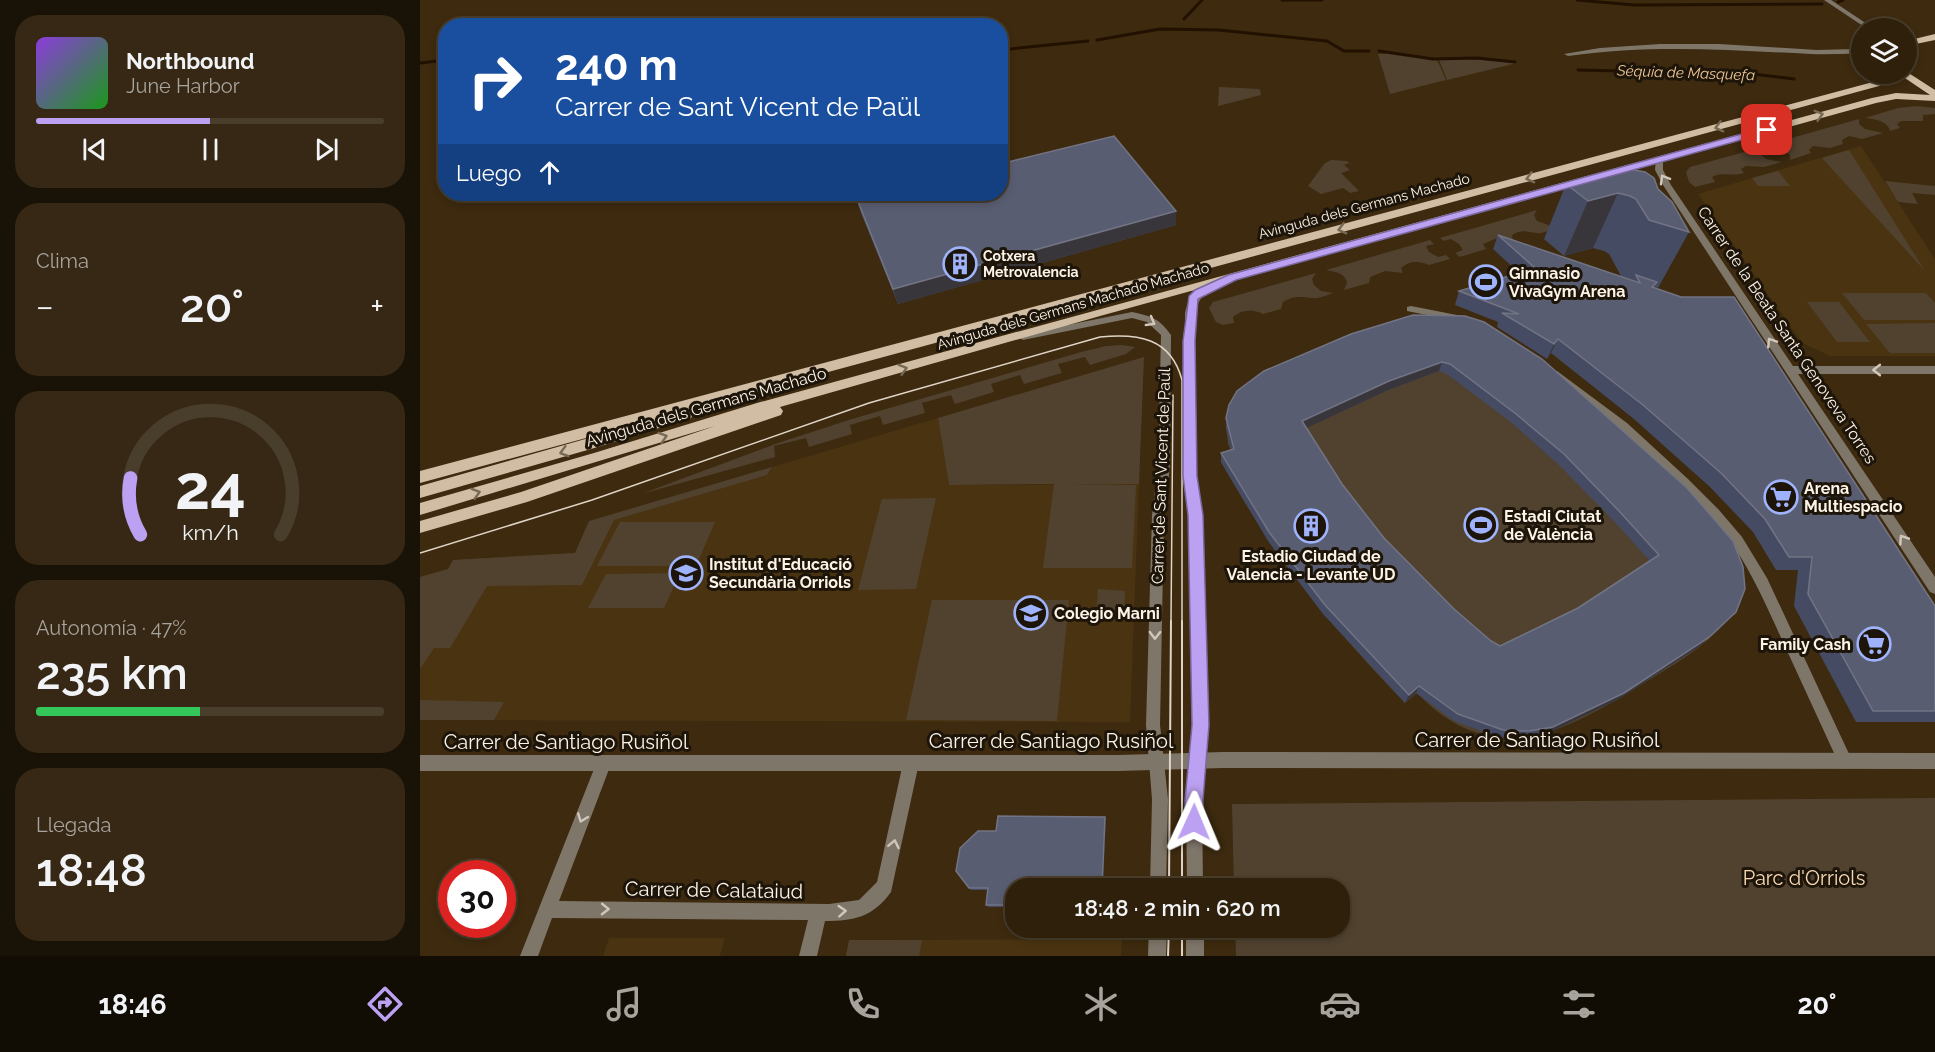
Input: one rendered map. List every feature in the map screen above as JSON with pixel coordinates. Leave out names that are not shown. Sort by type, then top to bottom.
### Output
[{"type":"main road","points":[[1917,42],[1935,38]]},
{"type":"main road","points":[[1917,83],[1935,96]]},
{"type":"main road","name":"Avinguda dels Germans Machado","points":[[420,477],[1876,84]]},
{"type":"main road","name":"Avinguda dels Germans Machado Machado","points":[[846,385],[1875,100],[1901,96],[1935,96]]},
{"type":"main road","name":"Avinguda dels Germans Machado","points":[[420,492],[591,444],[841,365]]},
{"type":"main road","name":"Avinguda dels Germans Machado","points":[[420,509],[594,459],[757,408],[846,385]]},
{"type":"main road","name":"Avinguda dels Germans Machado","points":[[420,527],[522,498],[750,422],[846,385]]},
{"type":"street","points":[[1827,0],[1855,18]]},
{"type":"street","points":[[1568,54],[1624,46],[1674,44],[1739,45],[1817,52],[1851,50]]},
{"type":"street","name":"Carrer de la Beata Santa Genoveva Torres","points":[[1659,159],[1659,170],[1667,185],[1935,588]]},
{"type":"street","name":"Carrer de Sant Vicent de Paül","points":[[1195,878],[1194,800],[1201,714],[1196,515],[1190,476],[1190,313],[1193,298],[1199,292],[1232,277]]},
{"type":"street","points":[[1411,309],[1461,319],[1477,325]]},
{"type":"street","name":"Carrer de Sant Vicent de Paül","points":[[1013,338],[1132,315],[1150,319],[1166,335],[1164,466],[1157,527],[1153,725],[1160,799],[1158,878]]},
{"type":"street","points":[[1543,364],[1623,426],[1700,498],[1737,541],[1762,582],[1845,761]]},
{"type":"street","points":[[1790,370],[1935,370]]},
{"type":"street","name":"Carrer de Santiago Rusiñol","points":[[420,763],[911,763],[1198,760],[1935,761]]},
{"type":"street","name":"Carrer de Calataiud","points":[[547,909],[847,912],[863,908],[877,900],[885,886],[911,763]]},
{"type":"street","points":[[529,956],[603,764]]},
{"type":"street","points":[[808,956],[818,912]]},
{"type":"street","points":[[1157,956],[1158,938]]},
{"type":"street","points":[[1195,938],[1195,956]]},
{"type":"shaded area","points":[[1861,146],[1935,259],[1935,356],[1830,356],[1802,343],[1698,194]]},
{"type":"shaded area","name":"Institut d'Educació Secundària Orriols","points":[[938,418],[949,485],[1139,484],[1130,722],[420,720],[420,577],[448,569],[453,560],[575,553],[586,528],[767,475],[772,467]]},
{"type":"shaded area","points":[[609,938],[725,938],[720,956],[603,956]]},
{"type":"shaded area","points":[[1122,939],[1121,956],[846,956],[849,940]]},
{"type":"green space","points":[[1387,52],[1437,60],[1446,80],[1390,94],[1378,54]]},
{"type":"green space","points":[[1471,59],[1517,63],[1447,80],[1439,60]]},
{"type":"green space","points":[[1219,87],[1260,89],[1261,95],[1218,106]]},
{"type":"green space","points":[[1917,106],[1935,108],[1935,114],[1923,115],[1923,121],[1901,121],[1897,124],[1900,128],[1890,131],[1884,123],[1865,118],[1898,108]]},
{"type":"green space","points":[[1859,119],[1859,124],[1865,129],[1883,133],[1862,139],[1849,136],[1842,140],[1843,144],[1830,148],[1813,146],[1809,150],[1811,153],[1790,160],[1790,155],[1780,148],[1766,145]]},
{"type":"green space","points":[[1759,148],[1758,152],[1766,159],[1782,162],[1764,167],[1746,166],[1741,169],[1744,173],[1716,175],[1712,177],[1715,182],[1695,187],[1689,182],[1686,172],[1690,167]]},
{"type":"green space","points":[[1849,150],[1925,271],[1822,158]]},
{"type":"green space","points":[[1331,160],[1347,161],[1354,166],[1349,163],[1344,165],[1350,170],[1341,173],[1359,191],[1350,193],[1343,188],[1321,194],[1308,186],[1324,164]]},
{"type":"green space","points":[[1778,171],[1790,186],[1758,186],[1752,178]]},
{"type":"green space","points":[[1885,181],[1935,186],[1935,195],[1912,193],[1918,204],[1898,202]]},
{"type":"green space","points":[[1537,210],[1534,215],[1537,221],[1557,228],[1539,233],[1519,232],[1512,235],[1513,241],[1495,239],[1483,244],[1486,249],[1460,257],[1455,253],[1463,250],[1459,244],[1451,239],[1444,241],[1440,238]]},
{"type":"green space","points":[[1430,240],[1434,244],[1426,246],[1429,252],[1438,257],[1446,255],[1450,259],[1429,265],[1411,262],[1401,268],[1403,273],[1385,271],[1370,277],[1369,283],[1344,290],[1346,279],[1339,273],[1326,270]]},
{"type":"green space","points":[[1316,273],[1312,279],[1314,285],[1321,291],[1333,293],[1318,298],[1291,298],[1283,302],[1281,309],[1263,314],[1256,311],[1244,311],[1233,317],[1234,323],[1223,325],[1216,322],[1209,308],[1213,302]]},
{"type":"green space","points":[[1842,293],[1926,293],[1935,303],[1935,320],[1864,320]]},
{"type":"green space","points":[[1807,302],[1839,302],[1870,342],[1837,342]]},
{"type":"green space","points":[[1935,323],[1935,353],[1890,353],[1866,324]]},
{"type":"green space","name":"Estadi Ciutat de València","points":[[1410,325],[1728,620],[1719,630],[1689,655],[1615,701],[1558,729],[1530,736],[1502,737],[1474,732],[1445,717],[1417,693],[1405,703],[1352,646],[1305,589],[1262,529],[1221,462],[1234,458],[1228,444],[1226,428]]},
{"type":"green space","points":[[1121,345],[1135,347],[1126,354],[1090,365],[1085,357],[1058,364],[1062,373],[1024,384],[1020,375],[991,384],[994,392],[955,404],[951,395],[922,403],[925,413],[883,425],[880,416],[850,425],[852,434],[809,447],[806,438],[774,446],[775,457],[641,494],[781,442],[852,419],[1081,352]]},
{"type":"green space","points":[[1144,357],[1139,484],[1064,485],[1136,485],[1132,568],[1043,568],[1054,484],[949,485],[938,418]]},
{"type":"green space","points":[[772,467],[767,475],[614,520],[582,585],[487,586],[450,648],[434,648],[420,669],[420,577],[448,569],[453,560],[575,553],[589,521]]},
{"type":"green space","points":[[936,498],[916,589],[858,590],[882,499]]},
{"type":"green space","points":[[620,522],[715,522],[696,566],[597,566]]},
{"type":"green space","points":[[680,573],[664,608],[588,608],[606,574]]},
{"type":"green space","points":[[1098,589],[1125,591],[1124,616],[1096,617]]},
{"type":"green space","points":[[932,600],[1069,600],[1057,721],[906,720]]},
{"type":"green space","points":[[420,700],[504,702],[494,720],[420,720]]},
{"type":"green space","name":"Parc d'Orriols","points":[[1935,798],[1935,956],[1236,956],[1235,938],[1350,938],[1350,878],[1234,878],[1232,804]]},
{"type":"green space","points":[[849,940],[922,940],[919,956],[846,956]]},
{"type":"building","name":"Cotxera Metrovalencia","points":[[1114,136],[1176,211],[893,289],[858,201],[1008,201],[1008,162]]},
{"type":"building","points":[[1624,168],[1645,172],[1654,178],[1658,189],[1672,202],[1689,232],[1649,220],[1636,199],[1630,196],[1618,193],[1588,201],[1566,184],[1612,174]]},
{"type":"building","name":"Arena Multiespacio","points":[[1498,235],[1640,283],[1636,275],[1657,282],[1652,287],[1681,297],[1734,297],[1935,606],[1935,711],[1873,711],[1808,594],[1812,557],[1789,557],[1765,519],[1721,473],[1643,405],[1558,339],[1554,344],[1502,313],[1519,314],[1459,291],[1535,268]]},
{"type":"building","name":"Estadio Ciudad de Valencia - Levante UD","points":[[1413,315],[1465,316],[1484,322],[1542,359],[1687,488],[1733,541],[1743,567],[1745,589],[1736,612],[1708,638],[1624,693],[1553,727],[1529,731],[1503,730],[1458,714],[1419,686],[1409,695],[1325,605],[1269,532],[1221,453],[1234,449],[1226,418],[1229,405],[1237,391],[1264,371],[1351,334]],"holes":[[[1442,362],[1450,364],[1564,454],[1659,555],[1578,608],[1500,646],[1454,609],[1384,538],[1342,484],[1302,421],[1389,381]]]},
{"type":"building","points":[[998,816],[1105,817],[1102,878],[1005,878],[1005,905],[986,905],[988,888],[969,888],[956,871],[960,848],[978,831],[996,831]]},
{"type":"waterway","points":[[1184,19],[1202,0]]},
{"type":"waterway","points":[[1282,0],[1322,0]]},
{"type":"waterway","points":[[1577,0],[1634,5],[1822,4]]},
{"type":"waterway","points":[[1838,2],[1843,0]]},
{"type":"waterway","name":"Séquia de Masquefa","points":[[1097,40],[1160,29],[1219,30],[1327,41],[1344,51],[1369,51]]},
{"type":"waterway","points":[[1008,49],[1088,41]]},
{"type":"waterway","name":"Séquia de Masquefa","points":[[1379,51],[1433,59],[1477,58],[1515,62]]},
{"type":"waterway","points":[[420,63],[438,61]]},
{"type":"waterway","name":"Séquia de Masquefa","points":[[1578,70],[1753,74],[1794,79]]},
{"type":"tram line","points":[[420,553],[592,500],[869,403],[1100,337],[1127,336],[1151,341],[1170,355],[1182,380],[1182,878]]},
{"type":"tram line","points":[[1171,622],[1173,395]]},
{"type":"tram line","points":[[1169,878],[1171,621]]},
{"type":"tram line","points":[[1168,956],[1169,938]]},
{"type":"tram line","points":[[1182,938],[1182,956]]},
{"type":"place","name":"Cotxera Metrovalencia","points":[[960,264]]},
{"type":"place","name":"Gimnasio VivaGym Arena","points":[[1486,282]]},
{"type":"place","name":"Arena Multiespacio","points":[[1781,497]]},
{"type":"place","name":"Estadi Ciutat de València","points":[[1481,525]]},
{"type":"place","name":"Estadio Ciudad de Valencia - Levante UD","points":[[1311,526]]},
{"type":"place","name":"Institut d'Educació Secundària Orriols","points":[[686,573]]},
{"type":"place","name":"Colegio Marni","points":[[1031,613]]},
{"type":"place","name":"Family Cash","points":[[1874,644]]},
{"type":"route","points":[[1194,822],[1201,725],[1196,515],[1190,476],[1189,341],[1193,298],[1199,292],[1232,277],[1767,130]]}]
